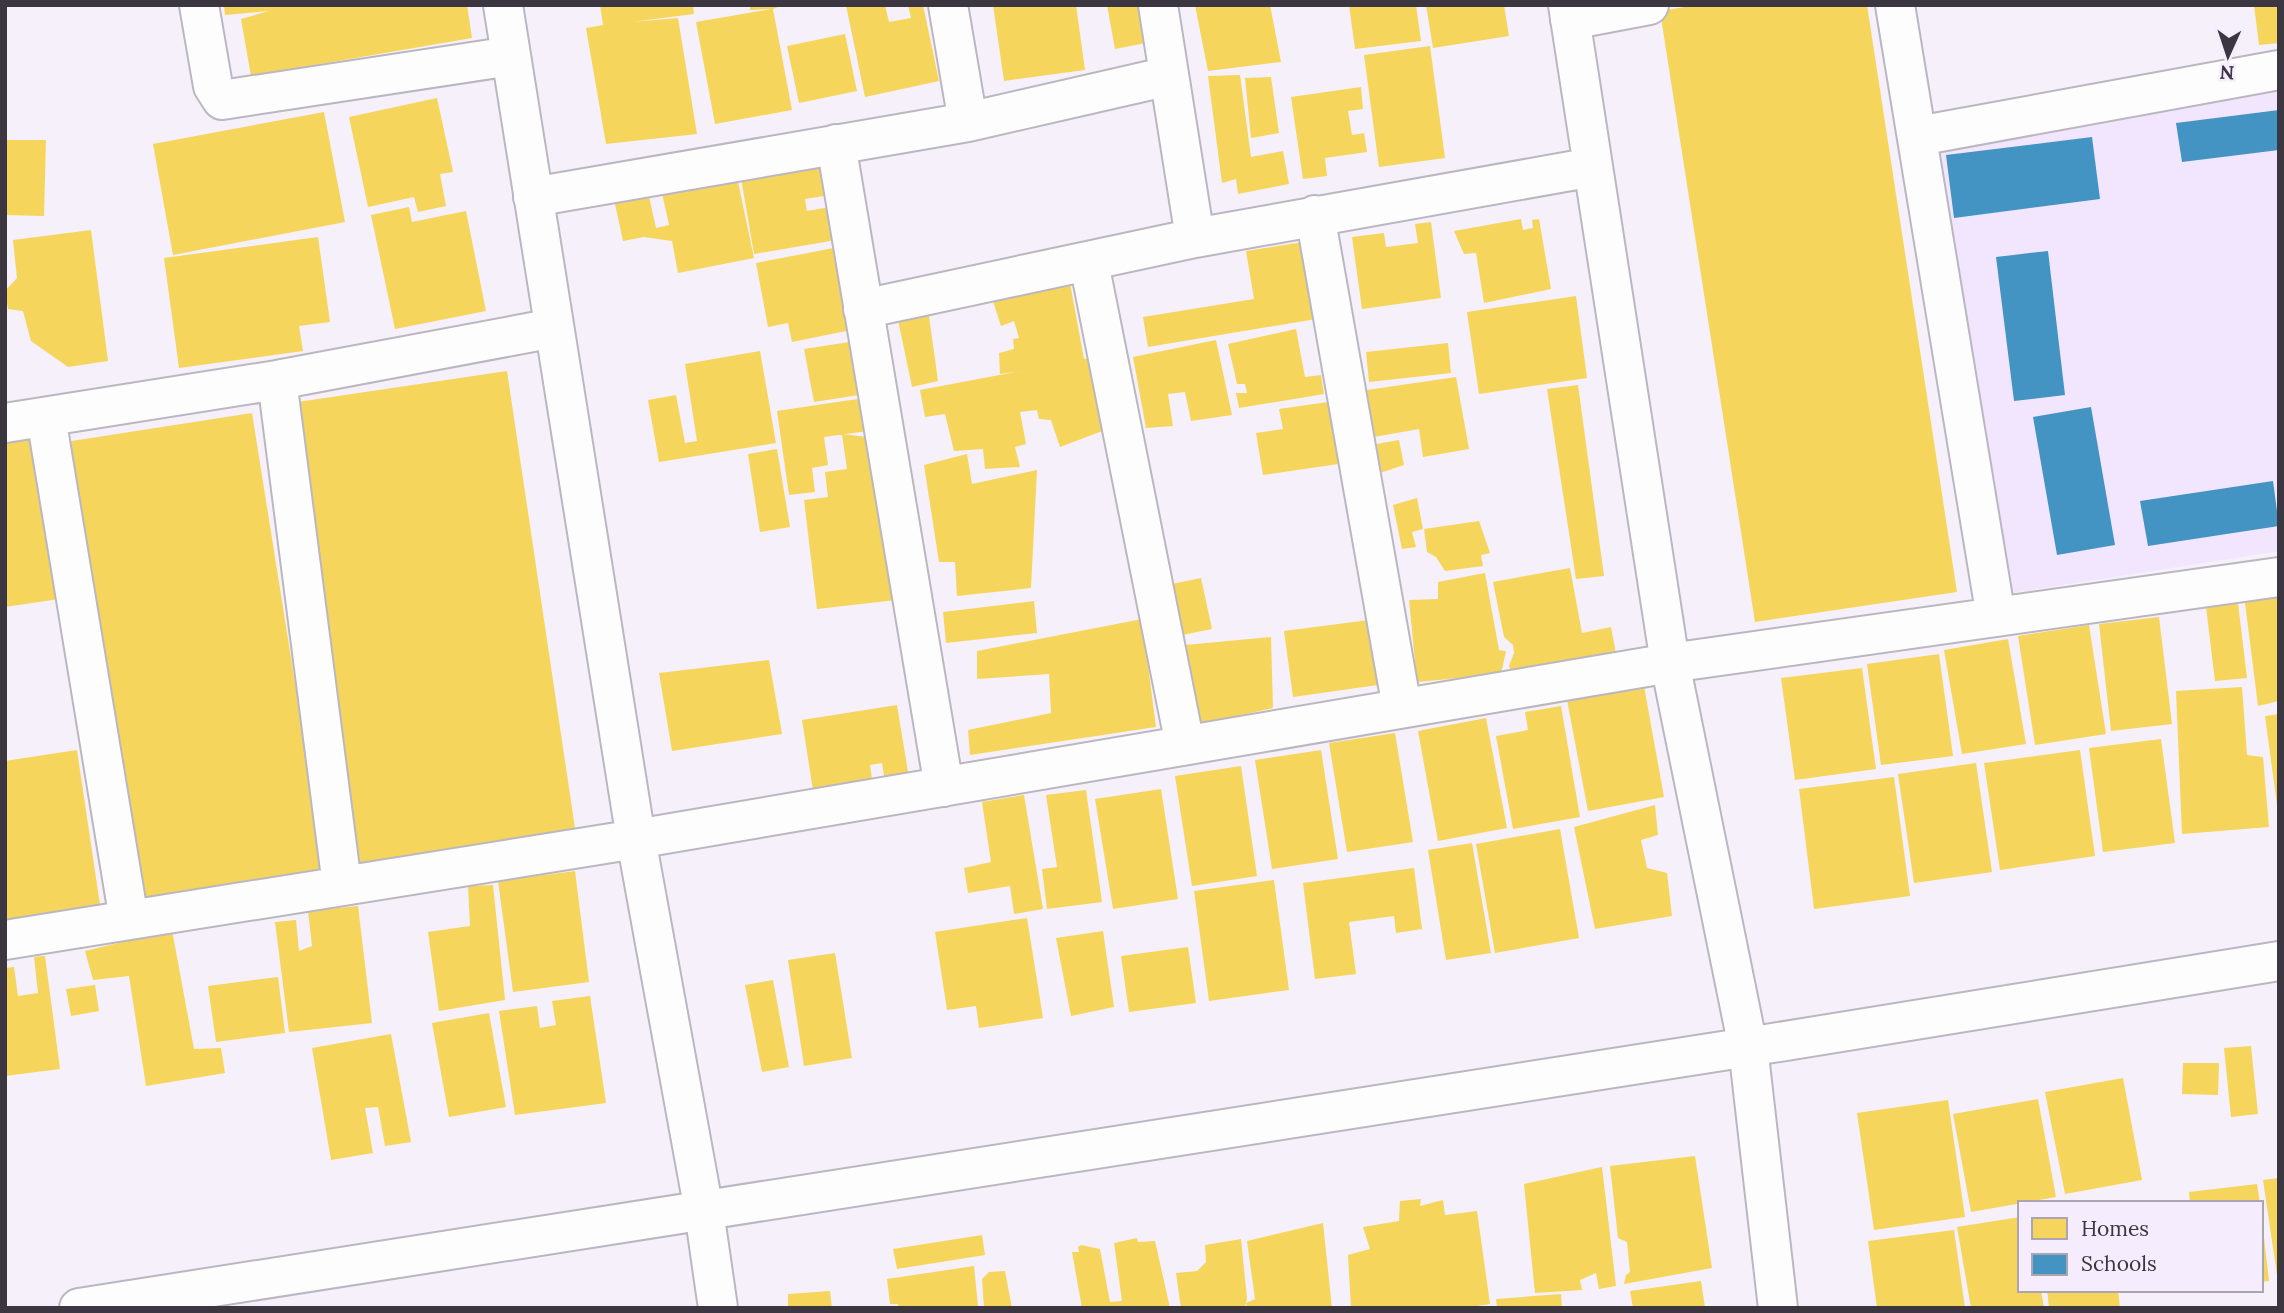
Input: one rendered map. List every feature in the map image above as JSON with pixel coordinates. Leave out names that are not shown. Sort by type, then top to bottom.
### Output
[{"type":"street","points":[[200,5],[213,86],[222,100],[511,56]]},
{"type":"street","points":[[503,5],[636,839],[704,1211],[718,1308]]},
{"type":"street","points":[[948,5],[968,121]]},
{"type":"street","points":[[1158,5],[1195,239]]},
{"type":"street","points":[[1648,5],[1569,13],[1670,663],[1748,1047],[1778,1308]]},
{"type":"street","points":[[1895,5],[1996,617]]},
{"type":"street","points":[[1918,136],[2279,70]]},
{"type":"street","points":[[533,197],[968,121],[1169,76]]},
{"type":"street","points":[[836,144],[944,787]]},
{"type":"street","points":[[863,309],[1315,215],[1593,167]]},
{"type":"street","points":[[1315,215],[1402,708]]},
{"type":"street","points":[[1089,263],[1185,745]]},
{"type":"street","points":[[5,423],[277,380],[554,328]]},
{"type":"street","points":[[277,380],[342,884]]},
{"type":"street","points":[[46,417],[129,920]]},
{"type":"street","points":[[5,940],[636,839],[1670,663],[2279,577]]},
{"type":"street","points":[[79,1308],[1748,1047],[2279,961]]},
{"type":"shaded area","points":[[2279,85],[2279,551],[2005,594],[1927,148]]},
{"type":"building: Homes","points":[[224,5],[467,5],[472,38],[251,76],[241,19],[269,11],[225,15]]},
{"type":"building: Homes","points":[[600,5],[693,5],[694,14],[631,22],[678,18],[697,134],[606,144],[586,28],[603,25]]},
{"type":"building: Homes","points":[[750,5],[783,5],[773,9],[792,110],[715,124],[696,22],[772,9],[750,10]]},
{"type":"building: Homes","points":[[846,5],[885,5],[889,22],[911,18],[908,5],[923,5],[939,81],[865,97]]},
{"type":"building: Homes","points":[[993,5],[1076,5],[1085,70],[1004,81]]},
{"type":"building: Homes","points":[[1107,5],[1149,5],[1156,41],[1115,49]]},
{"type":"building: Homes","points":[[1195,5],[1270,5],[1281,62],[1208,71]]},
{"type":"building: Homes","points":[[1349,5],[1416,5],[1421,41],[1355,49]]},
{"type":"building: Homes","points":[[1426,5],[1504,5],[1509,36],[1433,48]]},
{"type":"building: Homes","points":[[1697,5],[1867,5],[1957,592],[1755,622],[1660,11]]},
{"type":"building: Homes","points":[[2254,5],[2279,5],[2279,43],[2259,45]]},
{"type":"building: Homes","points":[[845,34],[857,91],[799,103],[787,46]]},
{"type":"building: Homes","points":[[1430,46],[1445,158],[1379,167],[1364,55]]},
{"type":"building: Homes","points":[[1240,75],[1251,157],[1283,151],[1289,184],[1238,194],[1236,179],[1222,183],[1208,76]]},
{"type":"building: Homes","points":[[1271,77],[1279,133],[1251,138],[1245,78]]},
{"type":"building: Homes","points":[[1361,87],[1363,109],[1348,111],[1352,135],[1364,133],[1367,152],[1325,158],[1327,176],[1303,179],[1291,97]]},
{"type":"building: Homes","points":[[437,98],[453,172],[440,174],[446,206],[418,212],[414,197],[368,207],[349,117]]},
{"type":"building: Homes","points":[[324,112],[345,222],[173,255],[153,144]]},
{"type":"building: Homes","points":[[5,140],[46,140],[44,216],[5,215]]},
{"type":"building: Homes","points":[[824,164],[830,195],[805,199],[807,211],[830,207],[836,240],[754,254],[741,178]]},
{"type":"building: Homes","points":[[737,177],[754,258],[678,273],[672,241],[644,237],[623,241],[614,199],[648,192],[656,228],[669,225],[662,193]]},
{"type":"building: Homes","points":[[409,207],[412,222],[466,211],[486,311],[395,329],[371,215]]},
{"type":"building: Homes","points":[[1521,219],[1523,230],[1533,228],[1532,220],[1539,219],[1551,289],[1484,303],[1476,253],[1464,254],[1454,231]]},
{"type":"building: Homes","points":[[1431,222],[1441,298],[1362,309],[1352,237],[1384,233],[1386,247],[1418,243],[1415,224]]},
{"type":"building: Homes","points":[[91,230],[108,361],[68,367],[31,341],[23,311],[8,309],[5,291],[17,278],[13,240]]},
{"type":"building: Homes","points":[[318,237],[330,322],[299,326],[303,351],[179,368],[164,258]]},
{"type":"building: Homes","points":[[1303,242],[1316,319],[1148,347],[1143,317],[1254,299],[1246,251]]},
{"type":"building: Homes","points":[[844,246],[861,328],[792,342],[788,323],[768,327],[756,263]]},
{"type":"building: Homes","points":[[1070,283],[1084,359],[1090,358],[1105,430],[1060,447],[1051,420],[1039,419],[1037,410],[1020,412],[1026,444],[1015,447],[1020,467],[985,469],[983,449],[954,451],[945,414],[925,417],[920,390],[1021,371],[1000,374],[999,353],[1014,349],[1013,339],[1019,338],[1014,321],[1001,326],[992,298]]},
{"type":"building: Homes","points":[[1576,296],[1587,378],[1479,394],[1467,312]]},
{"type":"building: Homes","points":[[928,309],[938,381],[912,387],[897,315]]},
{"type":"building: Homes","points":[[1296,329],[1305,377],[1321,375],[1324,394],[1239,408],[1236,393],[1247,393],[1245,384],[1237,384],[1228,344]]},
{"type":"building: Homes","points":[[1216,340],[1232,415],[1191,421],[1185,392],[1168,394],[1173,426],[1146,428],[1133,357]]},
{"type":"building: Homes","points":[[856,341],[865,394],[814,402],[804,349]]},
{"type":"building: Homes","points":[[1448,343],[1451,373],[1369,382],[1366,352]]},
{"type":"building: Homes","points":[[760,351],[776,443],[659,462],[648,400],[676,395],[685,443],[697,441],[685,364]]},
{"type":"building: Homes","points":[[507,371],[576,835],[359,868],[291,403]]},
{"type":"building: Homes","points":[[1456,377],[1469,449],[1423,457],[1419,429],[1374,437],[1367,390]]},
{"type":"building: Homes","points":[[1578,385],[1604,576],[1576,579],[1547,389]]},
{"type":"building: Homes","points":[[864,398],[868,431],[824,437],[828,465],[812,468],[815,492],[789,495],[777,411]]},
{"type":"building: Homes","points":[[1335,401],[1345,463],[1263,475],[1256,433],[1283,429],[1279,409]]},
{"type":"building: Homes","points":[[252,413],[325,871],[132,901],[59,443]]},
{"type":"building: Homes","points":[[842,434],[876,438],[896,600],[817,609],[804,500],[828,497],[825,472],[847,469]]},
{"type":"building: Homes","points":[[42,436],[66,598],[5,607],[5,441]]},
{"type":"building: Homes","points":[[1399,440],[1404,465],[1380,473],[1377,444]]},
{"type":"building: Homes","points":[[777,449],[790,527],[760,532],[748,454]]},
{"type":"building: Homes","points":[[967,454],[972,484],[1037,470],[1031,588],[957,596],[955,562],[939,562],[924,465]]},
{"type":"building: Homes","points":[[1417,498],[1423,529],[1412,532],[1416,547],[1402,549],[1393,505]]},
{"type":"building: Homes","points":[[1479,521],[1490,553],[1481,555],[1483,566],[1445,571],[1436,557],[1427,552],[1424,529]]},
{"type":"building: Homes","points":[[1570,568],[1582,633],[1611,627],[1616,654],[1512,674],[1509,666],[1514,653],[1513,645],[1504,637],[1493,582]]},
{"type":"building: Homes","points":[[1485,573],[1499,650],[1506,651],[1501,674],[1417,682],[1409,600],[1438,599],[1438,582]]},
{"type":"building: Homes","points":[[1201,578],[1212,629],[1182,635],[1172,584]]},
{"type":"building: Homes","points":[[2279,591],[2279,701],[2258,706],[2244,595]]},
{"type":"building: Homes","points":[[1034,601],[1037,633],[946,643],[943,612]]},
{"type":"building: Homes","points":[[2238,603],[2247,678],[2215,681],[2206,607]]},
{"type":"building: Homes","points":[[2159,617],[2172,724],[2111,731],[2099,624]]},
{"type":"building: Homes","points":[[1142,619],[1156,727],[970,755],[968,730],[1051,713],[1049,674],[977,679],[977,651]]},
{"type":"building: Homes","points":[[1369,620],[1378,685],[1293,697],[1284,631]]},
{"type":"building: Homes","points":[[2089,625],[2106,734],[2035,745],[2018,636]]},
{"type":"building: Homes","points":[[1271,637],[1273,708],[1197,725],[1185,645]]},
{"type":"building: Homes","points":[[2008,639],[2026,744],[1962,754],[1944,650]]},
{"type":"building: Homes","points":[[1939,654],[1953,756],[1881,765],[1867,664]]},
{"type":"building: Homes","points":[[769,660],[782,734],[672,751],[659,673]]},
{"type":"building: Homes","points":[[1862,668],[1876,769],[1795,780],[1781,678]]},
{"type":"building: Homes","points":[[1644,686],[1664,797],[1588,811],[1567,700]]},
{"type":"building: Homes","points":[[2242,687],[2247,755],[2263,757],[2269,827],[2182,834],[2176,691]]},
{"type":"building: Homes","points":[[897,705],[910,784],[886,788],[882,763],[870,765],[874,793],[815,803],[802,720]]},
{"type":"building: Homes","points":[[1561,706],[1580,817],[1513,829],[1496,736],[1528,730],[1525,712]]},
{"type":"building: Homes","points":[[2279,714],[2279,805],[2277,805],[2265,716]]},
{"type":"building: Homes","points":[[1486,718],[1507,828],[1438,841],[1418,731]]},
{"type":"building: Homes","points":[[1395,733],[1413,842],[1347,852],[1329,743]]},
{"type":"building: Homes","points":[[2161,739],[2175,843],[2103,852],[2089,748]]},
{"type":"building: Homes","points":[[77,750],[100,905],[5,920],[5,761]]},
{"type":"building: Homes","points":[[1321,750],[1338,859],[1272,869],[1255,760]]},
{"type":"building: Homes","points":[[2080,750],[2095,856],[2000,870],[1984,763]]},
{"type":"building: Homes","points":[[1976,763],[1992,872],[1914,883],[1898,774]]},
{"type":"building: Homes","points":[[1241,766],[1257,876],[1192,886],[1175,776]]},
{"type":"building: Homes","points":[[1894,777],[1910,896],[1814,909],[1799,789]]},
{"type":"building: Homes","points":[[1161,789],[1178,899],[1113,909],[1095,799]]},
{"type":"building: Homes","points":[[1086,790],[1102,902],[1047,909],[1042,869],[1057,867],[1046,795]]},
{"type":"building: Homes","points":[[1024,795],[1043,909],[1014,914],[1010,886],[968,893],[964,868],[991,862],[982,802]]},
{"type":"building: Homes","points":[[1655,805],[1658,835],[1641,840],[1647,868],[1667,873],[1672,916],[1595,929],[1574,827]]},
{"type":"building: Homes","points":[[1560,829],[1579,938],[1495,953],[1476,844]]},
{"type":"building: Homes","points":[[1472,843],[1491,953],[1446,960],[1428,850]]},
{"type":"building: Homes","points":[[1414,868],[1422,929],[1396,933],[1394,916],[1349,922],[1356,974],[1315,979],[1303,883]]},
{"type":"building: Homes","points":[[575,871],[589,982],[513,992],[498,881]]},
{"type":"building: Homes","points":[[1274,880],[1289,990],[1209,1001],[1194,891]]},
{"type":"building: Homes","points":[[493,885],[505,1000],[439,1011],[428,932],[470,926],[468,886]]},
{"type":"building: Homes","points":[[358,906],[372,1023],[289,1032],[275,922],[296,920],[299,951],[312,946],[308,911]]},
{"type":"building: Homes","points":[[1027,918],[1043,1018],[979,1028],[976,1006],[947,1010],[935,932]]},
{"type":"building: Homes","points":[[172,930],[194,1049],[221,1048],[225,1073],[146,1086],[129,976],[93,980],[85,951]]},
{"type":"building: Homes","points":[[1103,931],[1114,1007],[1071,1016],[1056,938]]},
{"type":"building: Homes","points":[[1188,947],[1196,1003],[1129,1012],[1121,956]]},
{"type":"building: Homes","points":[[835,953],[852,1058],[804,1066],[788,960]]},
{"type":"building: Homes","points":[[45,956],[60,1069],[5,1076],[5,968],[14,967],[18,996],[38,993],[34,957]]},
{"type":"building: Homes","points":[[278,977],[285,1033],[216,1042],[208,986]]},
{"type":"building: Homes","points":[[773,980],[789,1067],[762,1072],[745,985]]},
{"type":"building: Homes","points":[[95,985],[99,1011],[71,1016],[66,989]]},
{"type":"building: Homes","points":[[590,996],[606,1103],[515,1115],[499,1011],[537,1006],[540,1028],[556,1025],[552,1001]]},
{"type":"building: Homes","points":[[489,1013],[506,1107],[449,1117],[432,1023]]},
{"type":"building: Homes","points":[[391,1034],[411,1142],[385,1146],[378,1107],[365,1108],[373,1153],[331,1160],[312,1048]]},
{"type":"building: Homes","points":[[2251,1046],[2258,1114],[2231,1117],[2224,1048]]},
{"type":"building: Homes","points":[[2183,1063],[2219,1063],[2218,1095],[2182,1094]]},
{"type":"building: Homes","points":[[2123,1078],[2142,1180],[2065,1194],[2045,1092]]},
{"type":"building: Homes","points":[[2038,1099],[2056,1197],[2018,1201],[2018,1204],[1971,1212],[1953,1114]]},
{"type":"building: Homes","points":[[1948,1100],[1965,1217],[1874,1230],[1857,1113]]},
{"type":"building: Homes","points":[[1695,1156],[1712,1268],[1624,1284],[1626,1275],[1630,1272],[1627,1242],[1618,1238],[1610,1166]]},
{"type":"building: Homes","points":[[1602,1167],[1616,1286],[1599,1289],[1596,1273],[1580,1280],[1582,1290],[1535,1293],[1524,1184]]},
{"type":"building: Homes","points":[[2279,1178],[2279,1275],[2277,1275],[2263,1180]]},
{"type":"building: Homes","points":[[2257,1184],[2260,1201],[2190,1201],[2189,1192]]},
{"type":"building: Homes","points":[[1421,1199],[1420,1206],[1443,1200],[1445,1215],[1477,1211],[1490,1304],[1464,1308],[1351,1308],[1348,1255],[1370,1249],[1363,1227],[1399,1221],[1400,1201]]},
{"type":"building: Homes","points":[[2018,1217],[2018,1292],[2041,1292],[2044,1308],[1971,1308],[1957,1227]]},
{"type":"building: Homes","points":[[1323,1223],[1332,1308],[1247,1308],[1246,1303],[1255,1299],[1247,1241]]},
{"type":"building: Homes","points":[[2263,1229],[2269,1281],[2263,1282]]},
{"type":"building: Homes","points":[[1954,1230],[1965,1308],[1877,1308],[1868,1241]]},
{"type":"building: Homes","points":[[982,1235],[985,1255],[897,1269],[893,1249]]},
{"type":"building: Homes","points":[[1137,1238],[1138,1242],[1155,1241],[1170,1308],[1082,1308],[1072,1252],[1079,1252],[1078,1247],[1081,1245],[1100,1249],[1110,1302],[1122,1301],[1114,1243]]},
{"type":"building: Homes","points":[[1241,1239],[1247,1298],[1245,1308],[1181,1308],[1176,1273],[1197,1271],[1206,1262],[1205,1245]]},
{"type":"building: Homes","points":[[974,1266],[978,1306],[975,1308],[899,1308],[898,1304],[890,1304],[887,1279]]},
{"type":"building: Homes","points":[[1005,1271],[1012,1308],[984,1308],[982,1279],[989,1272]]},
{"type":"building: Homes","points":[[1701,1281],[1705,1308],[1633,1308],[1630,1291]]},
{"type":"building: Homes","points":[[830,1291],[832,1308],[788,1308],[788,1294]]},
{"type":"building: Homes","points":[[2047,1292],[2118,1292],[2120,1308],[2049,1308]]},
{"type":"building: Homes","points":[[1561,1294],[1562,1308],[1497,1308],[1496,1299]]},
{"type":"building: Schools","points":[[2279,110],[2279,150],[2182,162],[2176,123]]},
{"type":"building: Schools","points":[[2092,137],[2100,199],[1954,218],[1946,155]]},
{"type":"building: Schools","points":[[2048,251],[2065,395],[2014,401],[1996,257]]},
{"type":"building: Schools","points":[[2091,407],[2115,545],[2057,555],[2033,417]]},
{"type":"building: Schools","points":[[2273,481],[2279,526],[2148,546],[2140,501]]}]
